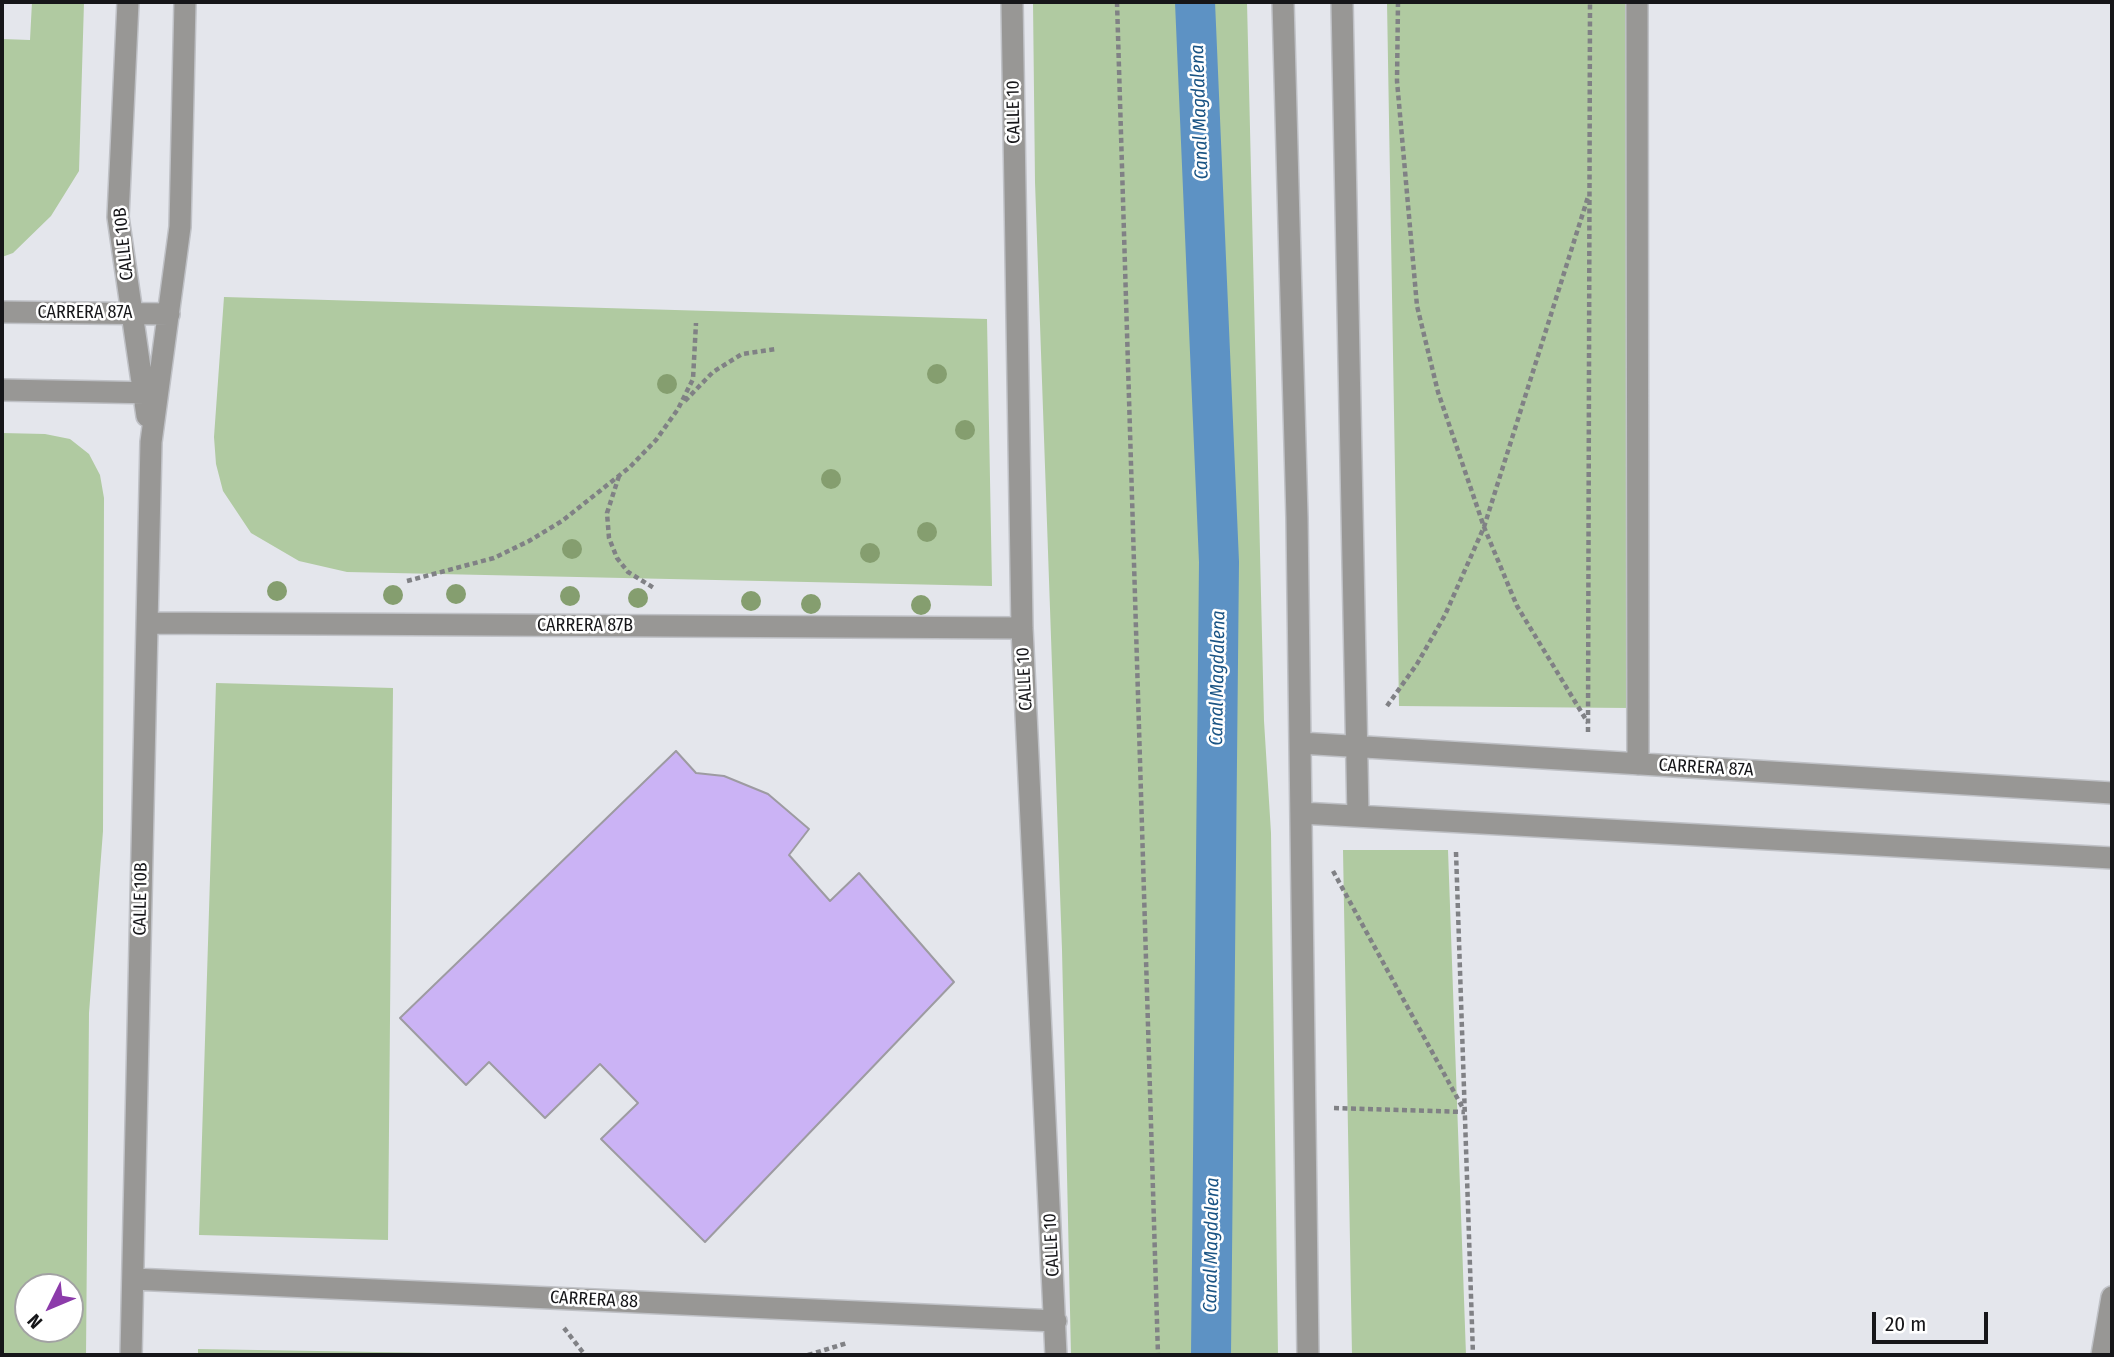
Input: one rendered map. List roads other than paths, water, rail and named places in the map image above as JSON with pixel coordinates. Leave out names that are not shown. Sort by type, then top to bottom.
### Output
[{"type":"street","name":"CALLE 10B","points":[[128,2],[118,217],[133,313],[151,393],[131,1355]]},
{"type":"street","name":"CALLE 10B","points":[[151,393],[169,314],[180,227],[185,2]]},
{"type":"street","name":"CALLE 10","points":[[1012,2],[1022,628],[1056,1355]]},
{"type":"street","points":[[1283,2],[1300,743],[1308,1355]]},
{"type":"street","points":[[1342,2],[1358,816]]},
{"type":"street","points":[[1637,2],[1638,764]]},
{"type":"street","name":"CARRERA 87A","points":[[2,312],[169,314]]},
{"type":"street","points":[[2,390],[151,393]]},
{"type":"street","name":"CARRERA 87B","points":[[147,623],[1022,628]]},
{"type":"street","name":"CARRERA 87A","points":[[1300,743],[2112,793]]},
{"type":"street","points":[[1301,813],[2112,858]]},
{"type":"street","name":"CARRERA 88","points":[[133,1279],[1056,1321]]},
{"type":"street","points":[[2102,1355],[2112,1297]]},
{"type":"waterway","name":"Canal Magdalena","points":[[1195,2],[1219,562],[1211,1355]]}]
